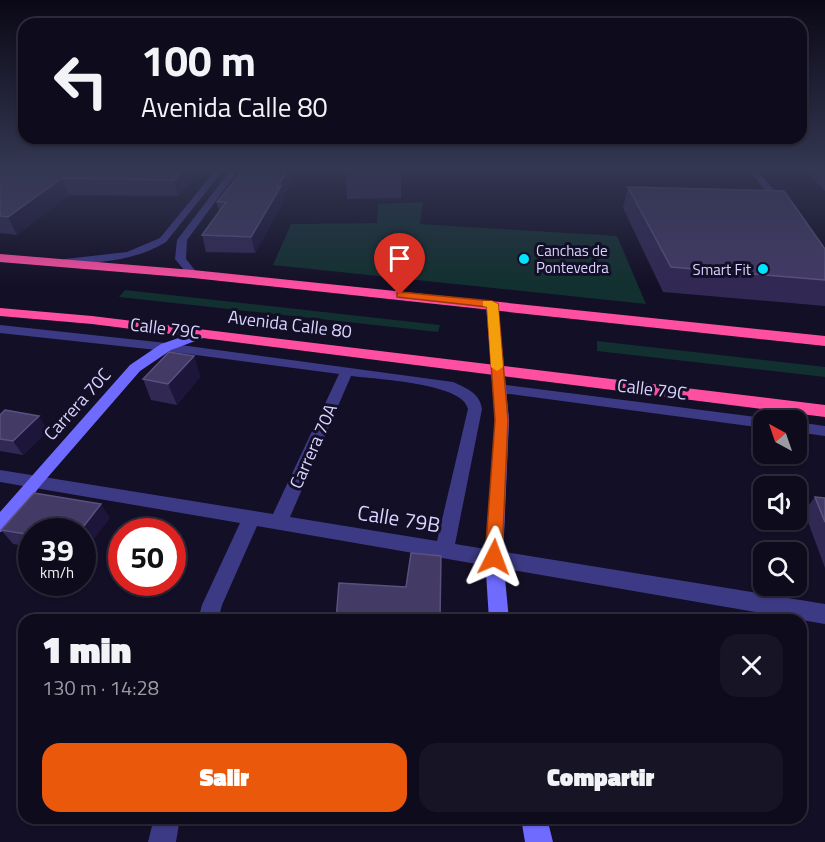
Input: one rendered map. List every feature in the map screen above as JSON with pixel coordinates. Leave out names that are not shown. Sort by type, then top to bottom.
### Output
[{"type":"highway","points":[[0,258],[193,274],[492,304],[825,341]]},
{"type":"highway","name":"Avenida Calle 80","points":[[0,312],[497,369],[825,411]]},
{"type":"main road","points":[[492,304],[502,420],[494,557],[499,614]]},
{"type":"main road","name":"Carrera 70C","points":[[0,525],[35,481],[135,368],[166,347],[202,334]]},
{"type":"main road","points":[[535,824],[539,842]]},
{"type":"street","points":[[64,262],[137,253],[156,245],[163,240],[189,207]]},
{"type":"street","points":[[193,274],[184,267],[179,259],[178,251],[182,240],[207,207]]},
{"type":"street","points":[[783,207],[787,212]]},
{"type":"street","name":"Calle 79C","points":[[0,329],[166,347],[448,385],[466,394],[474,402],[475,409],[445,549]]},
{"type":"street","name":"Carrera 70A","points":[[279,521],[347,370]]},
{"type":"street","name":"Calle 79C","points":[[499,389],[753,422]]},
{"type":"street","points":[[807,429],[825,431]]},
{"type":"street","name":"Calle 79B","points":[[0,476],[825,614]]},
{"type":"street","points":[[210,614],[252,517]]},
{"type":"street","points":[[162,842],[166,824]]},
{"type":"green space","name":"Canchas de Pontevedra","points":[[378,207],[422,207],[420,224],[617,236],[646,304],[273,265],[291,224],[377,223]]},
{"type":"green space","points":[[125,290],[440,325],[438,332],[119,297]]},
{"type":"green space","points":[[597,341],[825,367],[825,377],[597,351]]},
{"type":"building","points":[[0,207],[21,207],[8,217],[0,216]]},
{"type":"building","points":[[222,207],[268,207],[251,237],[202,235]]},
{"type":"building","points":[[639,207],[796,207],[825,249],[825,280],[671,267]]},
{"type":"building","points":[[169,352],[194,356],[168,384],[143,379]]},
{"type":"building","points":[[5,410],[39,416],[13,441],[0,439],[0,415]]},
{"type":"building","points":[[34,493],[101,504],[90,518],[18,518],[18,533],[1,530]]},
{"type":"building","points":[[815,497],[825,498],[825,522]]},
{"type":"building","points":[[411,553],[441,556],[440,614],[336,614],[339,583],[406,587]]},
{"type":"slow traffic","points":[[486,303],[492,304],[497,367]]},
{"type":"place","name":"Canchas de Pontevedra","points":[[524,259]]},
{"type":"place","name":"Smart Fit","points":[[763,269]]},
{"type":"route","points":[[400,295],[492,304],[502,420],[494,557]]}]
